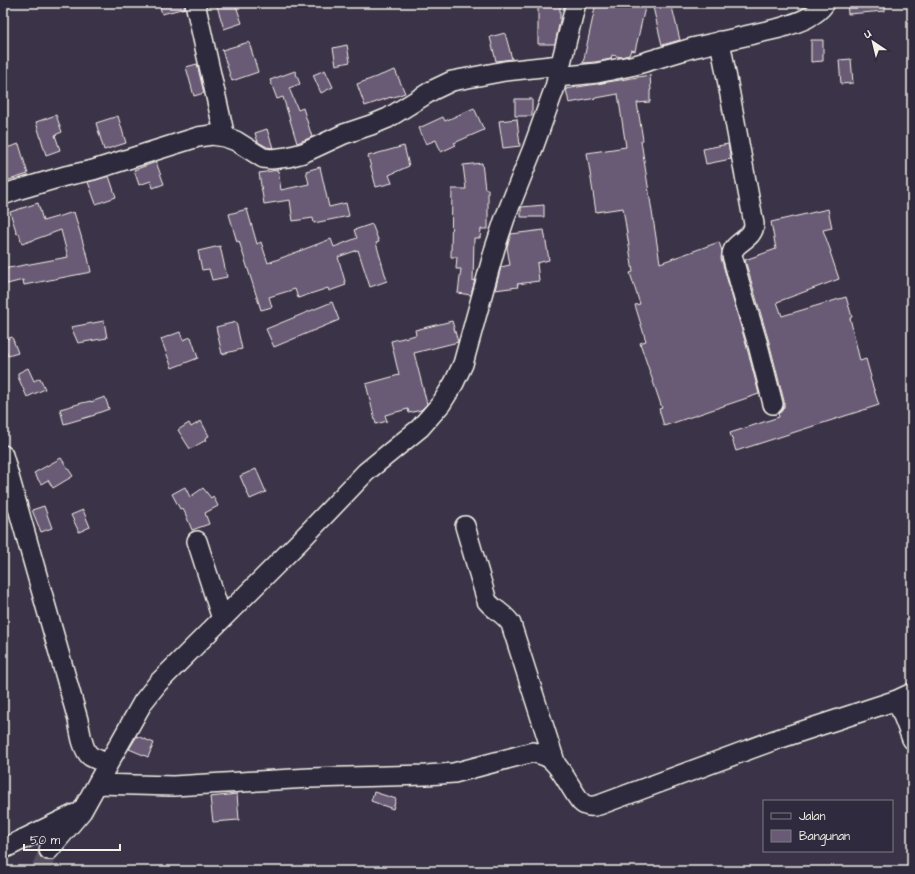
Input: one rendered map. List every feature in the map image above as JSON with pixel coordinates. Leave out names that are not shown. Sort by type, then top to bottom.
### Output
[{"type":"street","points":[[195,3],[224,137]]},
{"type":"street","points":[[49,850],[82,811],[150,692],[366,472],[420,428],[441,404],[454,383],[463,364],[497,240],[541,128],[555,87],[576,3]]},
{"type":"street","points":[[3,195],[50,180],[93,170],[198,136],[212,135],[224,137],[236,142],[263,158],[271,159],[288,157],[303,153],[344,134],[388,118],[433,90],[452,81],[506,70],[597,73],[628,67],[720,41],[780,28],[814,14],[825,3]]},
{"type":"street","points":[[720,41],[754,224],[752,233],[734,248],[732,255],[773,404]]},
{"type":"street","points":[[3,455],[84,745],[87,752],[91,756],[108,764]]},
{"type":"street","points":[[466,526],[487,601],[506,617],[511,624],[556,765],[576,796],[584,805],[592,807],[599,805],[772,741],[905,696],[912,739]]},
{"type":"street","points":[[197,541],[222,619]]},
{"type":"street","points":[[97,784],[173,786],[310,778],[454,773],[533,752],[548,758],[556,765]]},
{"type":"street","points":[[3,849],[82,811]]},
{"type":"building","points":[[159,3],[184,3],[185,8],[162,14]]},
{"type":"building","points":[[216,3],[235,3],[242,23],[224,29]]},
{"type":"building","points":[[538,3],[560,3],[560,20],[555,44],[538,44]]},
{"type":"building","points":[[596,3],[646,3],[635,51],[631,50],[629,55],[621,57],[612,55],[611,59],[583,63]]},
{"type":"building","points":[[652,3],[671,3],[680,40],[662,45]]},
{"type":"building","points":[[847,3],[885,3],[885,11],[848,14]]},
{"type":"building","points":[[505,33],[512,59],[496,61],[490,37]]},
{"type":"building","points":[[811,40],[823,40],[823,61],[811,62]]},
{"type":"building","points":[[249,42],[258,72],[232,81],[222,50]]},
{"type":"building","points":[[347,45],[350,62],[336,65],[333,48]]},
{"type":"building","points":[[851,59],[853,83],[841,84],[839,60]]},
{"type":"building","points":[[197,64],[204,93],[194,96],[186,67]]},
{"type":"building","points":[[325,70],[333,87],[321,93],[313,75]]},
{"type":"building","points":[[395,70],[405,93],[365,106],[357,84]]},
{"type":"building","points":[[295,71],[300,84],[289,88],[298,110],[303,108],[312,137],[297,143],[283,97],[277,99],[270,80]]},
{"type":"building","points":[[650,75],[650,102],[637,103],[643,140],[641,141],[660,263],[719,242],[722,251],[721,258],[759,394],[664,426],[659,409],[662,408],[640,343],[646,341],[635,305],[640,304],[630,273],[633,272],[623,208],[596,212],[587,153],[626,147],[618,94],[569,103],[566,89]]},
{"type":"building","points":[[515,99],[532,99],[532,116],[515,116]]},
{"type":"building","points":[[474,108],[484,130],[454,143],[456,145],[441,152],[436,140],[426,144],[419,128],[443,117],[445,121]]},
{"type":"building","points":[[56,115],[62,132],[55,135],[60,150],[46,155],[36,122]]},
{"type":"building","points":[[118,116],[126,143],[104,150],[96,123]]},
{"type":"building","points":[[517,119],[520,146],[503,148],[499,121]]},
{"type":"building","points":[[267,129],[273,148],[267,147],[258,142],[255,133]]},
{"type":"building","points":[[19,144],[28,174],[3,182],[3,149]]},
{"type":"building","points":[[728,144],[731,159],[706,164],[703,149]]},
{"type":"building","points":[[404,146],[409,166],[389,175],[392,183],[376,187],[368,156]]},
{"type":"building","points":[[156,162],[164,184],[153,188],[151,181],[139,185],[134,170]]},
{"type":"building","points":[[482,163],[485,189],[488,189],[488,229],[481,229],[480,238],[474,238],[473,281],[475,280],[471,295],[458,293],[461,269],[456,269],[457,257],[451,257],[452,189],[466,189],[463,165]]},
{"type":"building","points":[[320,167],[329,207],[346,203],[349,216],[314,223],[313,218],[293,221],[290,200],[264,204],[259,173],[278,170],[281,190],[309,184],[306,171]]},
{"type":"building","points":[[109,176],[116,197],[96,204],[88,182]]},
{"type":"building","points":[[38,203],[43,221],[74,212],[87,253],[91,272],[24,285],[23,280],[3,285],[3,269],[68,257],[61,230],[22,244],[10,212]]},
{"type":"building","points":[[544,205],[544,217],[521,217],[521,207]]},
{"type":"building","points":[[247,209],[257,244],[261,242],[268,263],[331,239],[334,247],[357,238],[354,230],[372,224],[379,242],[376,243],[387,281],[370,287],[358,250],[338,257],[346,285],[329,291],[328,288],[298,298],[295,289],[269,297],[272,307],[261,310],[239,241],[237,242],[229,214]]},
{"type":"building","points":[[828,209],[832,228],[823,230],[839,279],[777,302],[782,316],[846,297],[852,317],[850,318],[860,361],[866,359],[870,378],[879,405],[736,451],[730,433],[779,417],[778,413],[781,412],[784,407],[784,401],[769,342],[745,260],[776,249],[771,222]]},
{"type":"building","points":[[544,230],[549,260],[537,263],[539,281],[517,284],[518,287],[495,290],[501,267],[510,265],[507,247],[511,234]]},
{"type":"building","points":[[220,246],[227,277],[212,280],[209,269],[202,270],[198,251]]},
{"type":"building","points":[[332,302],[339,320],[274,347],[266,329]]},
{"type":"building","points":[[104,321],[107,338],[78,343],[71,327]]},
{"type":"building","points":[[452,321],[458,342],[414,353],[427,404],[421,410],[409,413],[408,409],[385,415],[387,421],[376,424],[366,384],[399,375],[391,341],[416,335],[415,330]]},
{"type":"building","points":[[236,322],[242,349],[222,354],[216,327]]},
{"type":"building","points":[[180,332],[183,340],[191,337],[198,358],[172,368],[161,339]]},
{"type":"building","points":[[12,337],[18,353],[8,356],[3,340]]},
{"type":"building","points":[[28,368],[34,381],[40,378],[45,389],[27,397],[18,377],[18,373]]},
{"type":"building","points":[[105,397],[109,409],[95,415],[64,424],[60,409],[91,402]]},
{"type":"building","points":[[201,421],[209,436],[205,438],[206,440],[190,449],[178,430],[189,423],[191,427]]},
{"type":"building","points":[[61,458],[73,476],[53,488],[48,480],[41,484],[34,473]]},
{"type":"building","points":[[256,469],[266,492],[250,499],[240,476]]},
{"type":"building","points":[[185,487],[190,497],[203,488],[211,498],[213,496],[218,506],[205,513],[209,524],[192,530],[183,508],[180,509],[172,494]]},
{"type":"building","points":[[44,506],[52,528],[41,532],[32,510]]},
{"type":"building","points":[[83,510],[90,527],[79,532],[71,515]]},
{"type":"building","points":[[137,736],[154,743],[148,757],[129,749]]},
{"type":"building","points":[[374,792],[396,799],[393,809],[371,801]]},
{"type":"building","points":[[237,794],[239,820],[213,822],[210,797]]},
{"type":"tunnel","points":[[40,871],[49,850]]}]
